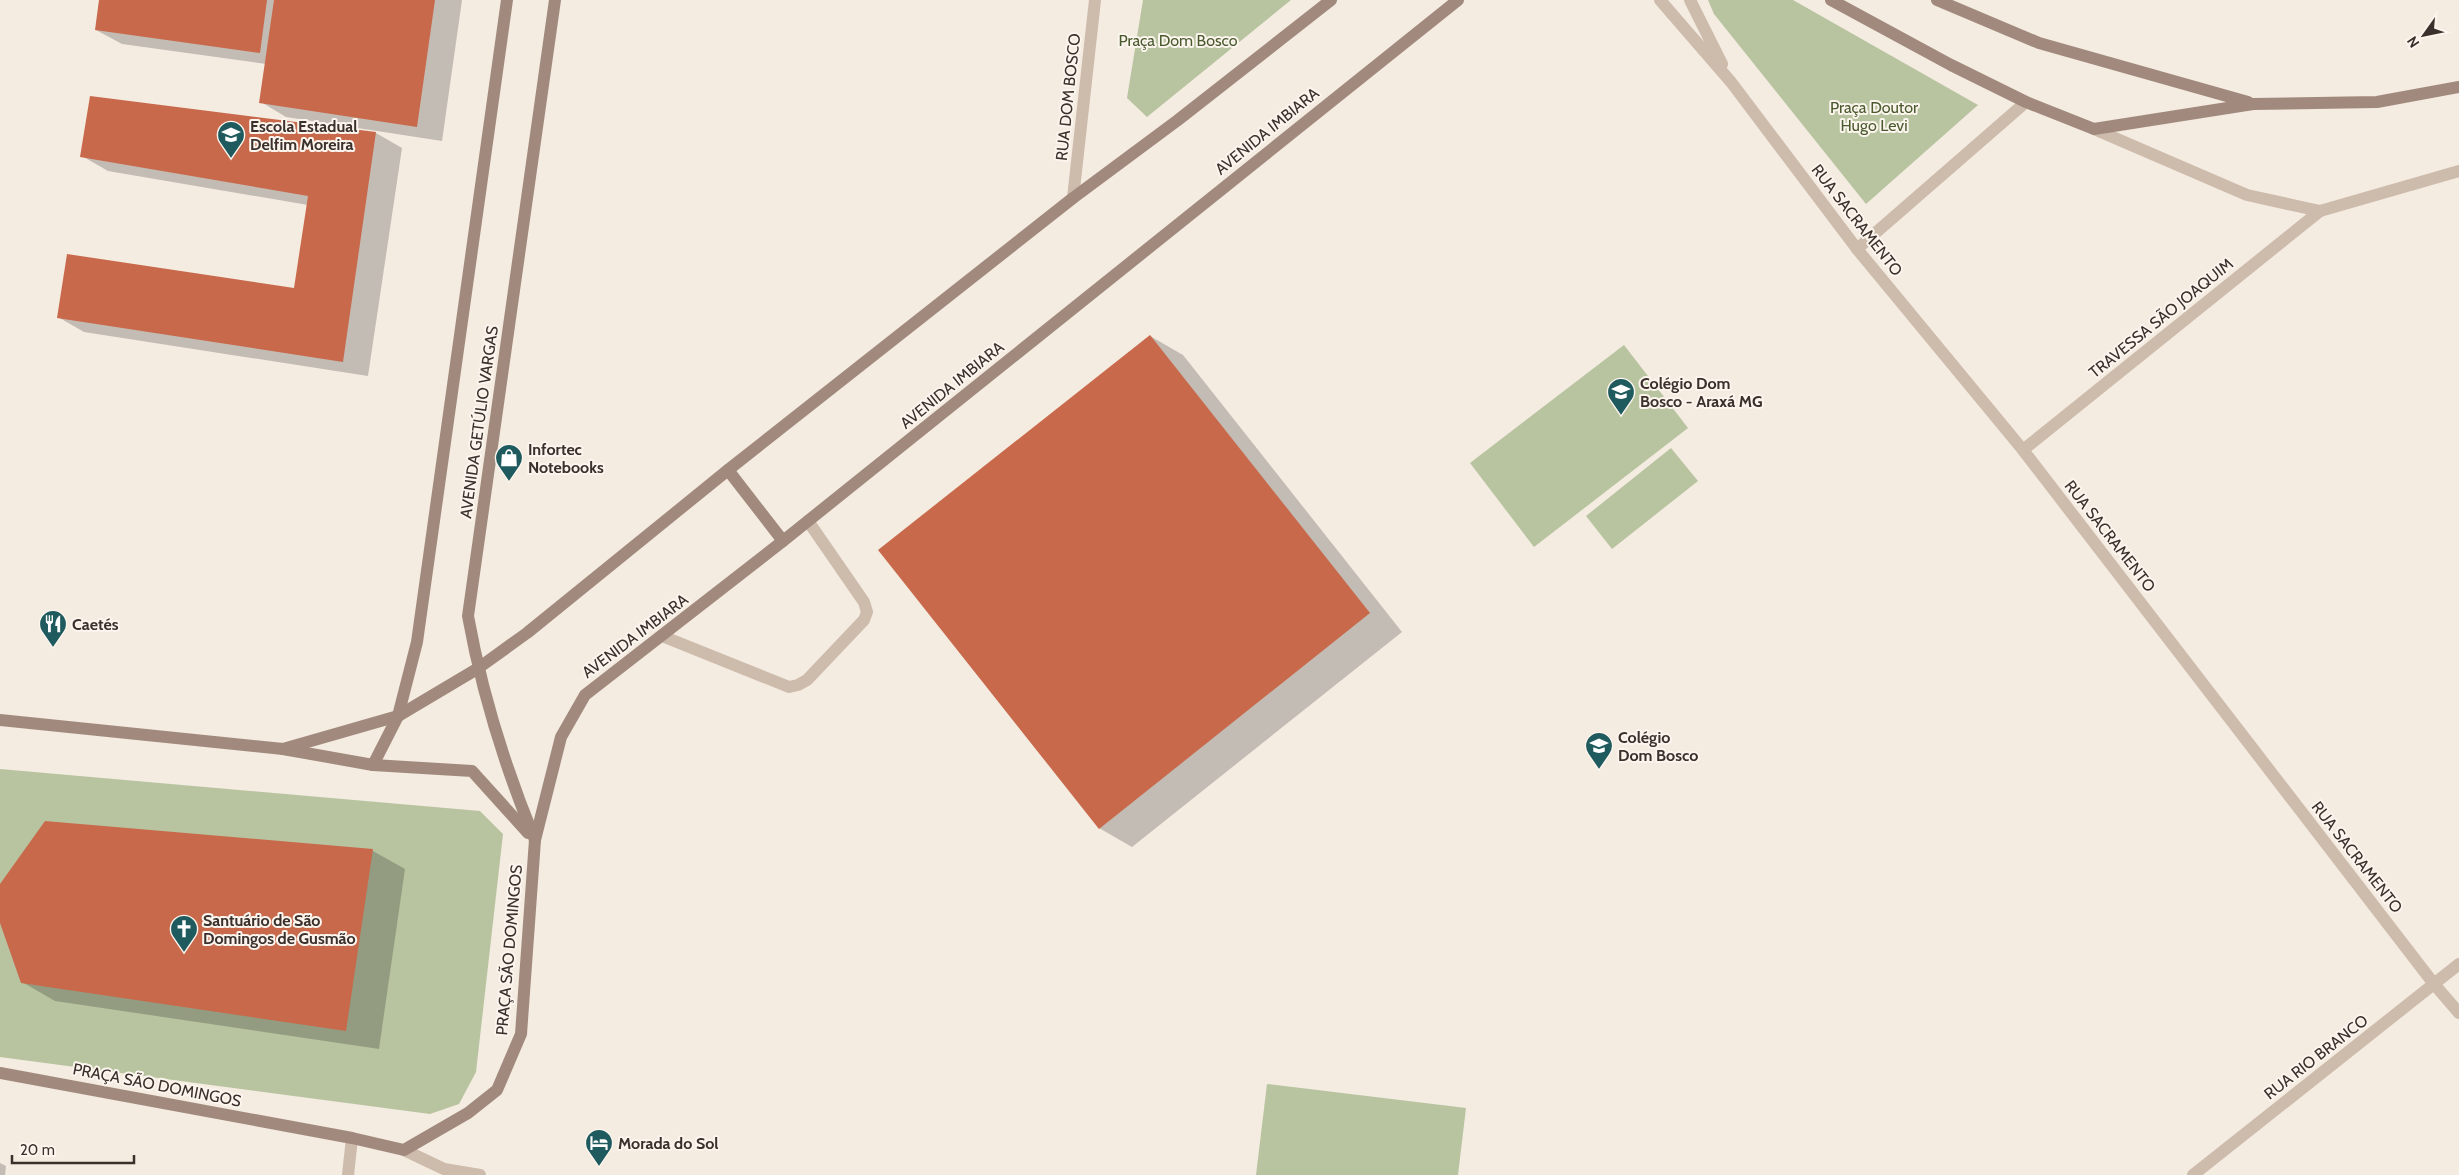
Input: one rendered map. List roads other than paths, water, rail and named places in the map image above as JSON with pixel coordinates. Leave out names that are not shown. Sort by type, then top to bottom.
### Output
[{"type":"main road","name":"AVENIDA GETÚLIO VARGAS","points":[[373,765],[398,716],[417,642],[507,0]]},
{"type":"main road","name":"AVENIDA GETÚLIO VARGAS","points":[[535,840],[507,771],[477,669],[468,616],[555,0]]},
{"type":"main road","points":[[283,749],[398,716],[477,669],[528,633],[728,470],[1072,198],[1178,120],[1331,0]]},
{"type":"main road","name":"AVENIDA IMBIARA","points":[[535,840],[561,737],[585,694],[783,541],[1458,0]]},
{"type":"main road","points":[[1831,0],[1849,5],[2026,102],[2094,129],[2253,104],[2377,102],[2459,87]]},
{"type":"main road","points":[[1938,0],[2039,43],[2253,104]]},
{"type":"main road","points":[[728,470],[783,541]]},
{"type":"main road","points":[[0,720],[283,749],[373,765],[472,770],[535,840]]},
{"type":"main road","name":"PRAÇA SÃO DOMINGOS","points":[[0,1073],[352,1138],[404,1150],[468,1113],[497,1090],[518,1042],[521,1034],[535,840]]},
{"type":"street","name":"RUA DOM BOSCO","points":[[1072,198],[1095,0]]},
{"type":"street","points":[[1660,0],[1731,82]]},
{"type":"street","points":[[1690,0],[1731,82]]},
{"type":"street","name":"RUA SACRAMENTO","points":[[1731,82],[1858,249],[2023,450],[2434,984],[2459,1013]]},
{"type":"street","points":[[1858,249],[2026,102]]},
{"type":"street","points":[[2094,129],[2247,195],[2320,211],[2459,171]]},
{"type":"street","name":"TRAVESSA SÃO JOAQUIM","points":[[2023,450],[2320,211]]},
{"type":"street","points":[[662,636],[788,687],[798,685],[807,680],[864,620],[867,612],[864,602],[808,521]]},
{"type":"street","name":"RUA RIO BRANCO","points":[[2193,1175],[2459,964]]},
{"type":"street","points":[[348,1175],[352,1138]]},
{"type":"street","points":[[404,1150],[444,1169],[480,1175]]},
{"type":"place","name":"Escola Estadual Delfim Moreira","points":[[231,159]]},
{"type":"place","name":"Colégio Dom Bosco - Araxá MG","points":[[1621,416]]},
{"type":"place","name":"Infortec Notebooks","points":[[509,482]]},
{"type":"place","name":"Caetés","points":[[53,648]]},
{"type":"place","name":"Colégio Dom Bosco","points":[[1599,770]]},
{"type":"place","name":"Santuário de São Domingos de Gusmão","points":[[184,953]]},
{"type":"place","name":"Morada do Sol","points":[[599,1167]]},
{"type":"park label","name":"Praça Dom Bosco","points":[[1178,40]]},
{"type":"park label","name":"Praça Doutor Hugo Levi","points":[[1874,116]]}]
